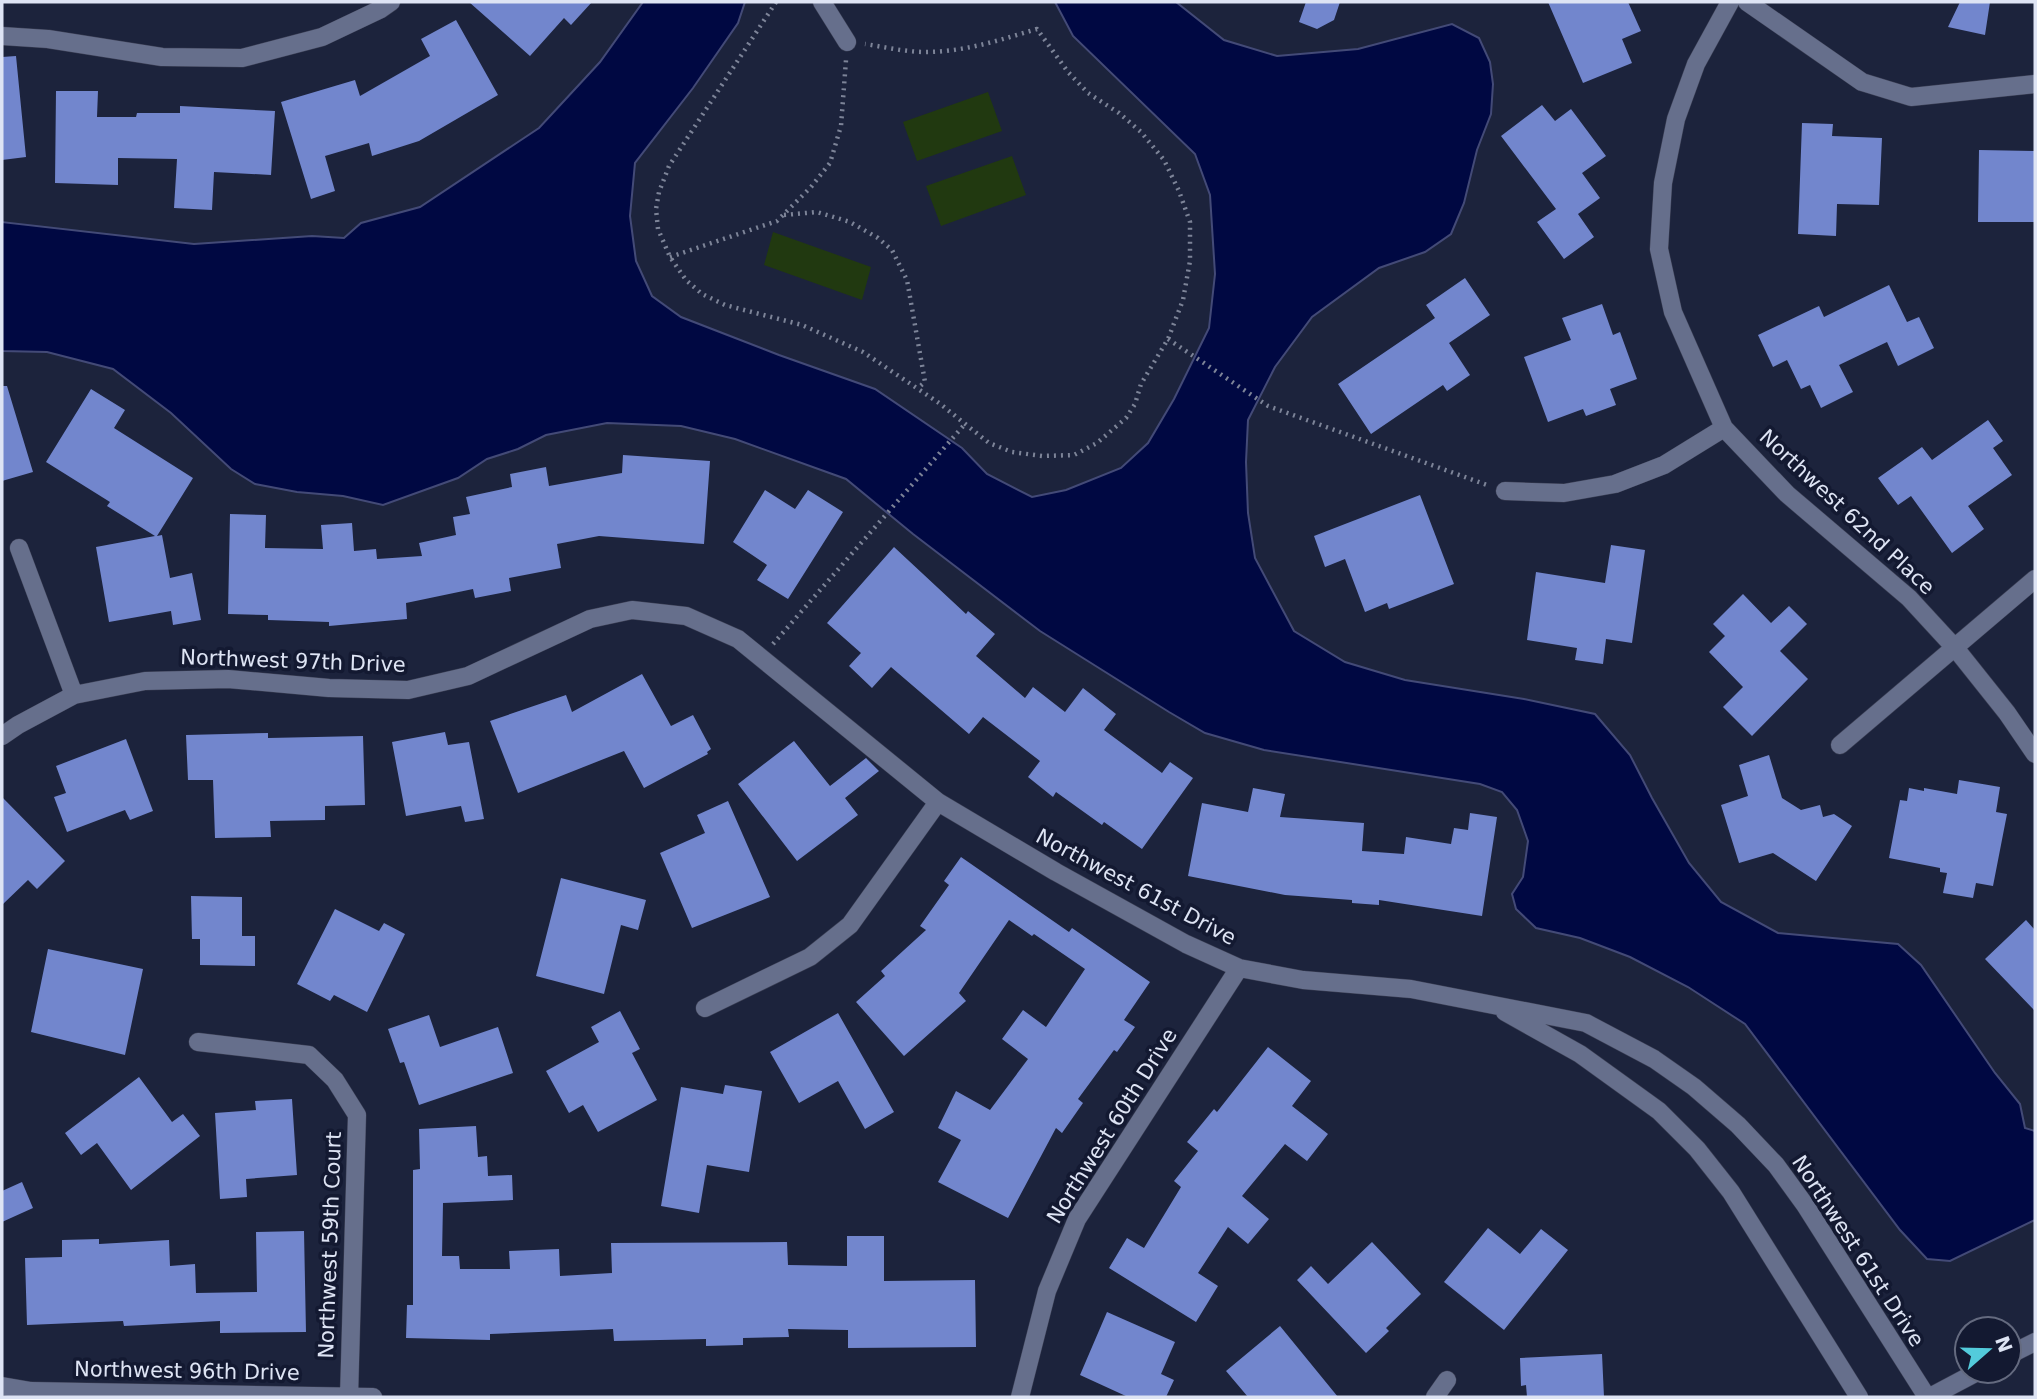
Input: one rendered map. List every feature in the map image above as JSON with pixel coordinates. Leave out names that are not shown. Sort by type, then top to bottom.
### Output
[{"type":"street","points":[[2,36],[48,39],[162,57],[243,58],[322,37],[391,2]]},
{"type":"street","points":[[822,2],[847,42]]},
{"type":"street","name":"Northwest 62nd Place","points":[[1730,2],[1696,64],[1676,119],[1663,183],[1659,249],[1673,312],[1724,428],[1787,494],[1909,598],[1956,649],[2007,713],[2035,754]]},
{"type":"street","points":[[1746,2],[1862,82],[1911,97],[2035,84]]},
{"type":"street","points":[[1505,491],[1564,493],[1615,484],[1664,466],[1724,428]]},
{"type":"street","points":[[19,548],[74,695]]},
{"type":"street","points":[[1839,745],[1956,649],[2035,579]]},
{"type":"street","name":"Northwest 97th Drive","points":[[2,736],[74,695],[145,681],[228,679],[329,688],[408,690],[468,677],[590,619],[632,610],[686,616],[738,639],[938,802]]},
{"type":"street","points":[[705,1008],[810,957],[850,925],[938,802]]},
{"type":"street","name":"Northwest 61st Drive","points":[[938,802],[1056,872],[1163,931],[1239,968],[1303,980],[1411,989],[1586,1023],[1654,1059],[1694,1087],[1738,1125],[1776,1165],[1805,1205],[1928,1397]]},
{"type":"street","name":"Northwest 60th Drive","points":[[1020,1397],[1046,1291],[1077,1219],[1239,968]]},
{"type":"street","name":"Northwest 61st Drive","points":[[1489,1003],[1580,1054],[1659,1111],[1698,1149],[1731,1192],[1859,1397]]},
{"type":"street","name":"Northwest 59th Court","points":[[198,1042],[309,1055],[335,1080],[357,1115],[349,1397]]},
{"type":"street","points":[[1435,1397],[1447,1380]]},
{"type":"street","points":[[1928,1397],[1953,1384]]},
{"type":"street","name":"Northwest 96th Drive","points":[[2,1386],[31,1391],[373,1397]]},
{"type":"path","points":[[670,257],[777,221],[830,163],[841,126],[847,42],[922,52],[955,51],[1037,29],[1068,72],[1088,93],[1119,113],[1141,132],[1164,160],[1179,191],[1190,222],[1190,261],[1183,300],[1168,339],[1141,384],[1135,404],[1126,418],[1097,443],[1074,455],[1042,456],[1012,452],[989,443],[918,388],[863,352],[830,336],[802,325],[725,305],[702,294],[686,280],[670,257],[662,242],[656,209],[659,192],[669,166],[776,2]]},
{"type":"path","points":[[783,215],[817,212],[850,222],[878,238],[891,250],[907,280],[915,319],[925,382],[918,388]]},
{"type":"path","points":[[1168,339],[1268,406],[1505,491]]},
{"type":"path","points":[[761,658],[965,424]]},
{"type":"green space","points":[[988,92],[1002,131],[917,161],[903,122]]},
{"type":"green space","points":[[1012,156],[1026,195],[941,226],[926,186]]},
{"type":"green space","points":[[773,232],[871,267],[862,300],[764,265]]},
{"type":"shaded area","points":[[643,2],[745,2],[738,23],[693,88],[635,163],[630,216],[636,261],[652,296],[681,317],[875,389],[962,448],[987,474],[1032,497],[1066,490],[1121,468],[1148,443],[1174,399],[1209,328],[1215,274],[1210,195],[1195,154],[1073,36],[1055,2],[1176,2],[1224,40],[1277,56],[1358,49],[1452,24],[1479,38],[1490,62],[1493,84],[1491,114],[1477,150],[1464,203],[1451,234],[1425,252],[1379,268],[1312,317],[1275,367],[1248,420],[1248,513],[1255,558],[1294,631],[1345,662],[1405,680],[1524,699],[1595,714],[1630,755],[1689,863],[1721,902],[1778,933],[1898,944],[1921,965],[1995,1073],[2020,1104],[2025,1128],[2035,1131],[2035,1220],[1950,1261],[1927,1259],[1900,1230],[1745,1024],[1688,987],[1630,957],[1580,938],[1536,928],[1516,909],[1512,894],[1523,877],[1528,841],[1517,810],[1502,792],[1480,784],[1264,750],[1205,733],[1040,631],[846,479],[735,439],[681,426],[607,423],[546,435],[518,449],[487,459],[458,478],[383,505],[343,496],[297,492],[255,484],[231,469],[171,413],[113,369],[47,352],[2,351],[2,222],[194,244],[312,236],[344,238],[361,223],[420,207],[539,128],[600,62]]},
{"type":"building","points":[[469,2],[592,2],[571,25],[564,18],[530,56]]},
{"type":"building","points":[[1306,2],[1340,2],[1334,20],[1317,29],[1299,22]]},
{"type":"building","points":[[1548,2],[1628,2],[1641,31],[1622,39],[1632,63],[1583,83]]},
{"type":"building","points":[[1960,2],[1990,2],[1985,35],[1948,27]]},
{"type":"building","points":[[456,20],[498,95],[419,141],[372,156],[369,143],[325,156],[335,191],[311,199],[281,102],[355,80],[360,96],[430,56],[421,39]]},
{"type":"building","points":[[16,56],[26,157],[2,160],[2,57]]},
{"type":"building","points":[[56,91],[98,91],[97,117],[180,113],[180,106],[275,111],[271,175],[214,172],[212,210],[174,208],[177,159],[118,158],[118,185],[55,183]]},
{"type":"building","points":[[1542,105],[1555,121],[1571,109],[1606,156],[1582,173],[1600,198],[1578,214],[1594,237],[1564,259],[1537,222],[1556,209],[1501,136]]},
{"type":"building","points":[[1802,123],[1833,124],[1832,136],[1882,138],[1879,205],[1837,204],[1836,236],[1798,234]]},
{"type":"building","points":[[1979,150],[2035,151],[2035,222],[1978,222]]},
{"type":"building","points":[[1465,278],[1490,315],[1449,343],[1470,375],[1447,391],[1443,385],[1371,434],[1338,384],[1435,318],[1426,305]]},
{"type":"building","points":[[1889,285],[1907,322],[1919,317],[1934,348],[1898,366],[1887,342],[1839,365],[1853,392],[1821,408],[1810,385],[1801,389],[1787,360],[1773,367],[1758,335],[1819,306],[1824,317]]},
{"type":"building","points":[[1602,304],[1613,335],[1620,332],[1637,379],[1610,389],[1616,405],[1586,416],[1583,409],[1548,422],[1524,357],[1571,340],[1562,318]]},
{"type":"building","points":[[2,386],[7,386],[33,472],[2,481]]},
{"type":"building","points":[[91,389],[125,410],[114,428],[193,478],[157,536],[162,535],[170,578],[192,573],[201,620],[173,625],[171,611],[109,622],[96,547],[155,536],[107,506],[110,502],[46,462]]},
{"type":"building","points":[[1988,420],[2003,441],[1993,448],[2012,475],[1968,506],[1984,529],[1952,553],[1911,496],[1898,505],[1878,478],[1922,447],[1932,460]]},
{"type":"building","points":[[623,455],[710,461],[704,544],[599,536],[557,544],[561,568],[509,578],[511,591],[475,598],[473,589],[406,603],[407,619],[329,626],[329,622],[268,620],[268,615],[228,614],[230,514],[266,515],[265,548],[323,549],[321,525],[352,523],[354,551],[376,549],[377,559],[422,556],[419,543],[456,535],[453,517],[470,514],[466,497],[512,487],[510,474],[546,467],[549,486],[622,473]]},
{"type":"building","points":[[765,490],[795,509],[808,490],[843,512],[788,599],[757,580],[767,565],[733,542]]},
{"type":"building","points":[[1420,495],[1454,584],[1389,609],[1387,603],[1365,612],[1345,559],[1325,567],[1314,536]]},
{"type":"building","points":[[1611,545],[1645,550],[1632,643],[1606,639],[1603,664],[1575,660],[1577,648],[1527,640],[1536,572],[1605,583]]},
{"type":"building","points":[[894,547],[966,614],[968,611],[995,634],[976,656],[1025,698],[1033,687],[1065,712],[1083,688],[1116,714],[1104,730],[1162,773],[1170,762],[1193,778],[1142,849],[1056,792],[1053,797],[1028,777],[1040,761],[983,717],[969,734],[891,667],[872,688],[849,666],[861,653],[827,623]]},
{"type":"building","points":[[1743,594],[1771,623],[1789,606],[1807,624],[1780,651],[1808,679],[1752,736],[1723,707],[1743,687],[1709,652],[1725,636],[1713,624]]},
{"type":"building","points":[[642,674],[671,726],[693,715],[711,749],[708,754],[644,788],[624,751],[518,793],[490,721],[566,695],[572,712]]},
{"type":"building","points":[[445,732],[448,745],[469,742],[484,819],[465,822],[461,806],[406,816],[392,742]]},
{"type":"building","points":[[268,733],[268,738],[363,736],[365,805],[325,806],[325,820],[270,821],[271,837],[215,838],[213,780],[188,780],[186,735]]},
{"type":"building","points":[[126,739],[153,811],[130,820],[125,810],[67,832],[54,797],[66,793],[56,766]]},
{"type":"building","points":[[794,741],[830,786],[866,758],[879,771],[845,798],[858,815],[797,861],[738,784]]},
{"type":"building","points":[[1769,755],[1782,798],[1801,810],[1820,805],[1823,817],[1834,814],[1852,826],[1816,881],[1773,853],[1739,863],[1721,805],[1748,796],[1739,765]]},
{"type":"building","points":[[1959,780],[2000,787],[1996,812],[2007,814],[1993,886],[1976,883],[1973,898],[1943,893],[1947,873],[1940,872],[1940,868],[1889,858],[1900,800],[1907,801],[1909,788],[1957,794]]},
{"type":"building","points":[[1253,788],[1285,794],[1280,817],[1364,823],[1362,851],[1404,854],[1406,837],[1451,844],[1454,828],[1468,830],[1470,813],[1497,817],[1482,916],[1379,900],[1379,905],[1352,903],[1352,900],[1285,895],[1188,876],[1202,803],[1248,812]]},
{"type":"building","points":[[2,797],[65,861],[37,889],[28,880],[2,905]]},
{"type":"building","points":[[728,801],[770,897],[692,928],[660,853],[705,833],[697,815]]},
{"type":"building","points":[[961,857],[1069,932],[1072,928],[1150,982],[1124,1020],[1135,1027],[1117,1052],[1114,1050],[1078,1099],[1083,1103],[1062,1133],[1056,1128],[1008,1218],[938,1182],[961,1140],[938,1128],[956,1091],[990,1110],[1028,1059],[1002,1039],[1023,1010],[1046,1027],[1085,969],[1009,920],[959,993],[966,1001],[904,1056],[856,1002],[885,976],[881,971],[926,930],[920,926],[949,885],[944,881]]},
{"type":"building","points":[[561,878],[646,900],[638,930],[621,925],[604,994],[536,976]]},
{"type":"building","points":[[191,896],[242,897],[242,936],[255,936],[255,966],[200,965],[200,939],[192,939]]},
{"type":"building","points":[[335,909],[379,931],[384,923],[405,934],[367,1012],[334,995],[330,1001],[297,984]]},
{"type":"building","points":[[2026,920],[2035,930],[2035,1011],[1985,959]]},
{"type":"building","points":[[48,949],[143,969],[125,1055],[31,1032]]},
{"type":"building","points":[[620,1011],[640,1049],[632,1053],[657,1100],[598,1132],[583,1105],[569,1113],[546,1071],[599,1042],[591,1027]]},
{"type":"building","points":[[838,1013],[894,1112],[865,1129],[838,1081],[799,1103],[770,1052]]},
{"type":"building","points":[[429,1015],[440,1047],[498,1027],[513,1073],[419,1105],[404,1062],[400,1063],[388,1029]]},
{"type":"building","points":[[1268,1047],[1311,1081],[1292,1106],[1328,1134],[1307,1161],[1285,1144],[1242,1196],[1269,1219],[1248,1244],[1228,1227],[1198,1273],[1218,1286],[1196,1322],[1109,1268],[1127,1238],[1144,1248],[1181,1187],[1174,1181],[1198,1151],[1187,1142],[1214,1109],[1217,1112]]},
{"type":"building","points":[[139,1077],[172,1122],[183,1114],[200,1136],[131,1190],[97,1143],[81,1155],[65,1133]]},
{"type":"building","points":[[725,1085],[762,1091],[749,1172],[707,1165],[699,1213],[661,1206],[681,1087],[723,1094]]},
{"type":"building","points":[[292,1099],[297,1175],[246,1179],[247,1197],[220,1199],[215,1113],[256,1110],[255,1101]]},
{"type":"building","points":[[476,1126],[478,1157],[487,1156],[488,1176],[512,1175],[513,1200],[443,1203],[442,1256],[459,1256],[460,1269],[510,1269],[509,1251],[559,1249],[560,1276],[612,1273],[611,1243],[787,1242],[788,1265],[847,1266],[847,1236],[884,1236],[884,1281],[975,1280],[976,1347],[848,1348],[848,1330],[788,1329],[789,1337],[743,1338],[743,1345],[706,1346],[706,1339],[614,1341],[613,1329],[490,1334],[490,1340],[406,1338],[407,1305],[413,1305],[413,1170],[420,1169],[419,1129]]},
{"type":"building","points":[[22,1182],[33,1208],[2,1222],[2,1191]]},
{"type":"building","points":[[1488,1228],[1520,1254],[1541,1229],[1568,1250],[1504,1330],[1444,1282]]},
{"type":"building","points":[[304,1231],[306,1332],[220,1333],[220,1321],[124,1326],[123,1321],[27,1325],[25,1258],[62,1257],[62,1240],[99,1239],[99,1244],[169,1240],[170,1266],[195,1264],[196,1293],[257,1292],[256,1232]]},
{"type":"building","points":[[1372,1242],[1421,1294],[1386,1328],[1389,1331],[1366,1353],[1297,1280],[1311,1266],[1328,1284]]},
{"type":"building","points":[[1107,1312],[1175,1342],[1161,1374],[1174,1380],[1166,1397],[1128,1397],[1080,1375]]},
{"type":"building","points":[[1280,1326],[1338,1397],[1248,1397],[1226,1371]]},
{"type":"building","points":[[1602,1354],[1604,1397],[1527,1397],[1526,1385],[1521,1386],[1520,1358]]}]
